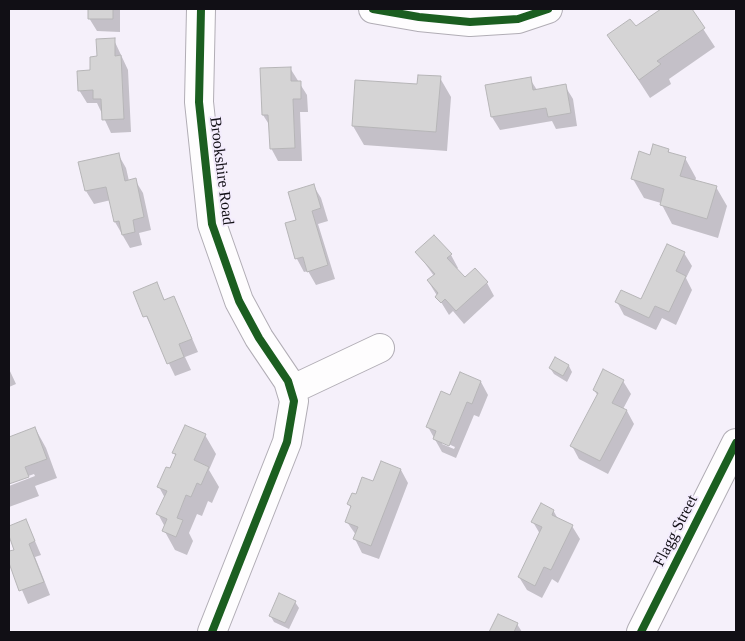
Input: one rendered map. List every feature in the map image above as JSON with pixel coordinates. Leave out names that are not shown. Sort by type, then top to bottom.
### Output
[{"type":"street","name":"Brookshire Road","points":[[200,9],[199,102],[212,224],[239,301],[259,338],[288,381],[294,401],[287,442],[212,632]]},
{"type":"street","points":[[373,9],[419,17],[470,22],[518,19],[548,9]]},
{"type":"street","points":[[291,390],[380,348]]},
{"type":"street","name":"Flagg Street","points":[[641,632],[736,443]]},
{"type":"building","points":[[88,9],[113,9],[113,19],[88,19]]},
{"type":"building","points":[[661,9],[692,9],[705,28],[657,61],[661,64],[639,80],[607,35],[630,19],[636,26]]},
{"type":"building","points":[[115,38],[115,56],[121,55],[124,119],[102,120],[101,99],[93,99],[93,90],[78,91],[77,71],[90,70],[90,57],[97,56],[96,39]]},
{"type":"building","points":[[291,67],[291,81],[301,81],[301,99],[293,99],[295,148],[270,149],[268,115],[262,115],[260,68]]},
{"type":"building","points":[[418,75],[441,76],[436,132],[352,126],[355,80],[417,84]]},
{"type":"building","points":[[531,77],[533,90],[566,84],[571,113],[548,117],[546,108],[491,117],[485,85]]},
{"type":"building","points":[[653,144],[669,149],[668,152],[686,157],[680,176],[717,186],[707,219],[660,205],[664,189],[631,179],[639,151],[650,155]]},
{"type":"building","points":[[119,153],[125,181],[136,178],[144,217],[133,220],[135,232],[122,235],[119,221],[114,222],[106,187],[85,191],[78,162]]},
{"type":"building","points":[[314,184],[321,208],[312,211],[328,265],[307,272],[303,257],[295,259],[285,223],[296,220],[288,192]]},
{"type":"building","points":[[434,235],[452,254],[447,258],[465,277],[475,268],[488,282],[456,311],[445,299],[441,303],[435,297],[438,293],[427,280],[435,274],[415,252]]},
{"type":"building","points":[[667,244],[685,252],[676,271],[686,276],[669,312],[655,306],[649,318],[615,302],[621,290],[641,299]]},
{"type":"building","points":[[157,282],[164,300],[174,296],[192,339],[179,344],[184,357],[167,364],[147,316],[143,317],[133,292]]},
{"type":"building","points":[[555,357],[569,365],[563,376],[549,368]]},
{"type":"building","points":[[603,369],[624,380],[612,403],[627,410],[600,461],[570,446],[598,393],[593,390]]},
{"type":"building","points":[[460,372],[481,381],[472,404],[467,402],[449,446],[433,439],[436,431],[426,427],[441,391],[450,395]]},
{"type":"building","points":[[185,425],[206,434],[194,460],[209,467],[201,485],[197,483],[191,497],[186,495],[177,518],[183,520],[176,537],[162,531],[167,519],[156,514],[167,491],[157,487],[166,467],[170,468],[176,454],[172,453]]},
{"type":"building","points":[[35,427],[47,459],[25,467],[29,477],[9,484],[9,437]]},
{"type":"building","points":[[381,461],[401,469],[371,546],[353,539],[358,527],[345,522],[351,506],[347,504],[352,493],[356,494],[362,477],[373,481]]},
{"type":"building","points":[[541,503],[554,510],[552,515],[573,525],[551,570],[544,567],[535,586],[518,577],[542,527],[531,522]]},
{"type":"building","points":[[26,519],[35,541],[29,544],[44,582],[19,591],[9,563],[9,551],[14,550],[9,536],[9,526]]},
{"type":"building","points":[[279,593],[296,601],[285,623],[269,616]]},
{"type":"building","points":[[498,614],[518,623],[514,632],[489,632]]},
{"type":"cycle path","points":[[201,9],[199,102],[212,224],[239,301],[259,338],[288,381],[294,401],[287,442],[212,632]]},
{"type":"cycle path","points":[[373,9],[419,17],[470,22],[518,19],[548,9]]},
{"type":"cycle path","points":[[641,632],[736,443]]}]
